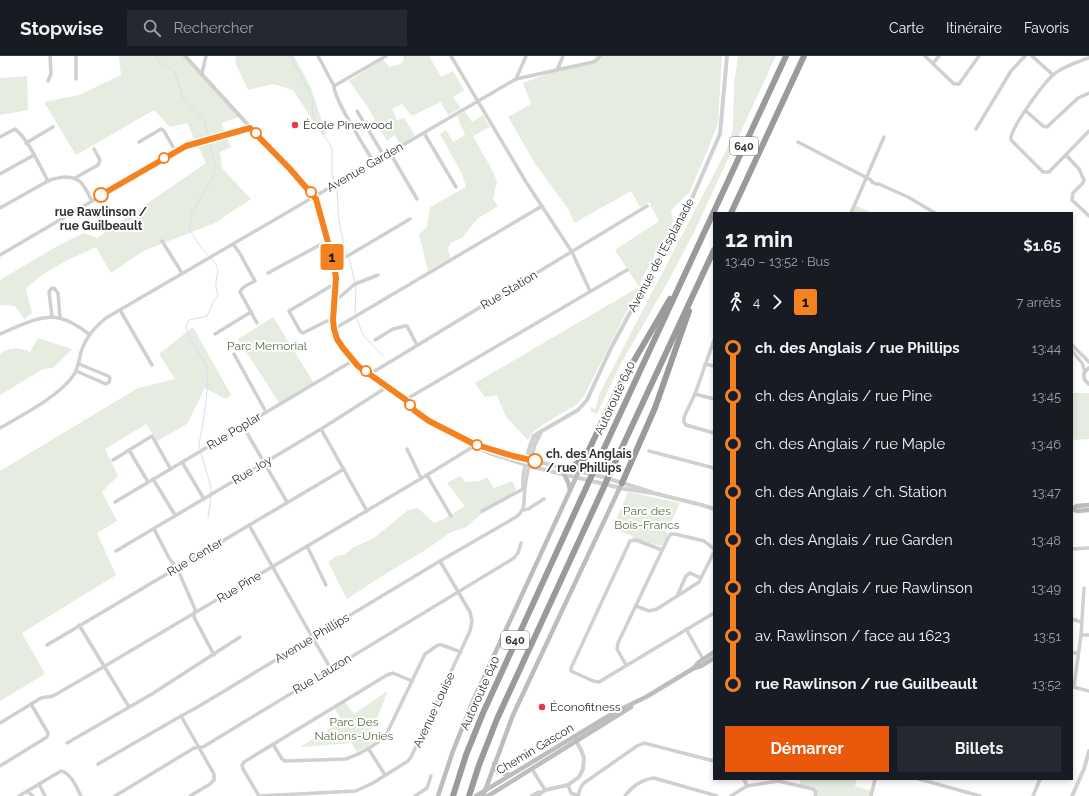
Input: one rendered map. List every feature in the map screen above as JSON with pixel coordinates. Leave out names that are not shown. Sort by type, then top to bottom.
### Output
[{"type":"highway","name":"Autoroute 640","points":[[714,212],[786,56]]},
{"type":"highway","name":"640","points":[[731,212],[804,56]]},
{"type":"highway","name":"Autoroute 640","points":[[453,796],[466,755],[491,693],[713,213]]},
{"type":"highway","name":"640","points":[[469,796],[487,743],[500,712],[713,252]]},
{"type":"highway","points":[[577,474],[624,378],[684,276]]},
{"type":"highway","points":[[621,485],[655,408],[701,277]]},
{"type":"highway","points":[[570,469],[585,457]]},
{"type":"main road","points":[[564,474],[570,490]]},
{"type":"main road","points":[[438,796],[453,751],[470,708],[577,474]]},
{"type":"main road","points":[[483,796],[494,764],[520,700],[621,485]]},
{"type":"main road","points":[[1073,508],[1077,506],[1089,505]]},
{"type":"main road","points":[[1073,509],[1077,511],[1089,510]]},
{"type":"main road","name":"Chemin Gascon","points":[[694,668],[699,662],[713,653]]},
{"type":"main road","name":"Chemin Gascon","points":[[488,796],[532,769],[616,712],[646,697],[694,668],[701,666],[713,659]]},
{"type":"main road","name":"Chemin Gascon","points":[[476,796],[510,775],[575,740]]},
{"type":"main road","points":[[494,764],[498,772],[510,775]]},
{"type":"street","points":[[48,81],[51,74],[50,56]]},
{"type":"street","points":[[76,56],[76,79]]},
{"type":"street","points":[[185,56],[202,73],[250,128],[315,196],[334,264],[336,285],[334,298],[334,329],[337,339],[354,360],[370,374],[406,400],[415,411],[429,421],[474,444],[529,460],[570,469],[577,474]]},
{"type":"street","points":[[202,73],[206,56]]},
{"type":"street","points":[[318,56],[334,86],[334,91],[341,106],[373,162]]},
{"type":"street","points":[[334,86],[386,56]]},
{"type":"street","points":[[451,56],[526,182],[572,252],[590,291]]},
{"type":"street","points":[[516,79],[526,56]]},
{"type":"street","points":[[557,70],[563,56]]},
{"type":"street","name":"Avenue Garden","points":[[0,428],[25,414],[52,395],[73,376],[89,334],[106,318],[516,79],[593,62],[600,56]]},
{"type":"street","name":"Avenue de l'Esplanade","points":[[527,465],[534,438],[538,433],[578,410],[587,400],[610,351],[693,194],[720,134],[727,56]]},
{"type":"street","points":[[925,56],[954,84],[959,84],[979,56]]},
{"type":"street","points":[[933,64],[939,56]]},
{"type":"street","points":[[976,128],[1011,71],[1025,56]]},
{"type":"street","points":[[1032,56],[1053,75]]},
{"type":"street","points":[[1089,58],[1060,70],[1053,75],[1037,94],[1026,111],[1012,134],[1011,140],[1043,172],[1049,172],[1089,131]]},
{"type":"street","points":[[1026,111],[1043,126],[1047,127],[1078,98],[1089,93]]},
{"type":"street","points":[[358,111],[384,156]]},
{"type":"street","points":[[26,143],[53,127]]},
{"type":"street","points":[[0,255],[176,152],[199,141],[250,128]]},
{"type":"street","points":[[0,137],[15,129],[19,132],[48,181]]},
{"type":"street","points":[[139,142],[161,130],[164,131],[176,152]]},
{"type":"street","points":[[424,133],[456,187]]},
{"type":"street","points":[[850,212],[884,138]]},
{"type":"street","points":[[798,142],[871,180],[877,181],[879,184],[908,197],[933,212]]},
{"type":"street","points":[[75,178],[98,165],[100,160],[94,149]]},
{"type":"street","points":[[390,152],[417,199]]},
{"type":"street","points":[[0,174],[34,155]]},
{"type":"street","points":[[1066,155],[1079,169],[1084,180],[1073,193],[1072,200],[1089,216]]},
{"type":"street","points":[[0,208],[56,178],[75,178],[81,181],[92,201]]},
{"type":"street","points":[[334,329],[542,206]]},
{"type":"street","name":"Rue Station","points":[[370,374],[648,206]]},
{"type":"street","points":[[334,264],[410,219]]},
{"type":"street","points":[[162,241],[182,273]]},
{"type":"street","points":[[268,273],[327,241]]},
{"type":"street","points":[[233,244],[255,281],[243,287],[240,292],[257,323]]},
{"type":"street","points":[[406,400],[627,270]]},
{"type":"street","points":[[334,298],[340,297],[355,284],[378,275]]},
{"type":"street","points":[[333,320],[327,321],[303,333],[300,331],[289,311],[331,286],[336,285]]},
{"type":"street","points":[[52,317],[48,292],[54,288],[58,293],[60,318]]},
{"type":"street","points":[[120,310],[152,365]]},
{"type":"street","points":[[216,334],[251,312]]},
{"type":"street","points":[[0,334],[40,319],[52,317],[60,318],[69,322],[89,334]]},
{"type":"street","points":[[375,340],[393,329],[407,326],[417,345]]},
{"type":"street","points":[[713,343],[695,394],[684,417],[684,422],[686,425],[713,432]]},
{"type":"street","points":[[1073,346],[1089,362]]},
{"type":"street","points":[[1073,352],[1082,363],[1085,372],[1084,377],[1089,384]]},
{"type":"street","points":[[234,354],[266,412]]},
{"type":"street","name":"Rue Poplar","points":[[114,502],[354,360]]},
{"type":"street","points":[[76,371],[106,384],[109,382],[110,378],[108,376],[78,364]]},
{"type":"street","points":[[705,364],[713,366]]},
{"type":"street","points":[[1085,372],[1089,368]]},
{"type":"street","name":"Rue Joy","points":[[116,551],[321,429],[387,387]]},
{"type":"street","points":[[695,394],[713,399]]},
{"type":"street","points":[[243,426],[287,502]]},
{"type":"street","points":[[321,429],[367,511]]},
{"type":"street","points":[[113,460],[152,436],[170,468]]},
{"type":"street","points":[[474,444],[489,454],[527,465],[564,474],[577,474],[704,505],[713,509]]},
{"type":"street","name":"Rue Pine","points":[[0,723],[41,698],[53,696],[105,666],[469,450],[474,444]]},
{"type":"street","points":[[407,449],[421,478]]},
{"type":"street","points":[[129,450],[148,482]]},
{"type":"street","points":[[649,451],[713,468]]},
{"type":"street","points":[[182,462],[204,499]]},
{"type":"street","points":[[523,510],[525,502],[523,477],[527,465]]},
{"type":"street","name":"Rue Center","points":[[47,645],[344,469]]},
{"type":"street","points":[[427,475],[451,516]]},
{"type":"street","points":[[153,479],[176,515]]},
{"type":"street","points":[[482,511],[524,488]]},
{"type":"street","name":"Avenue Phillips","points":[[98,764],[196,708],[516,517],[523,510],[528,509],[544,499]]},
{"type":"street","points":[[249,525],[331,669]]},
{"type":"street","points":[[154,529],[169,558],[177,568],[194,609],[194,617],[214,655]]},
{"type":"street","points":[[626,665],[617,649],[618,643],[670,536],[676,534],[704,541],[713,548]]},
{"type":"street","points":[[662,550],[636,540],[630,541],[571,668],[571,671],[593,681],[599,682],[713,614]]},
{"type":"street","name":"Rue Lauzon","points":[[116,796],[194,748],[202,747],[514,558],[518,552],[520,543]]},
{"type":"street","points":[[307,546],[326,585]]},
{"type":"street","points":[[1073,549],[1089,548]]},
{"type":"street","points":[[636,606],[649,611],[657,609],[699,582],[713,554]]},
{"type":"street","name":"Avenue Louise","points":[[259,796],[353,792],[373,783],[408,761],[415,752],[461,652],[470,631],[472,621],[470,612],[440,561]]},
{"type":"street","points":[[677,596],[686,576],[690,574],[701,578]]},
{"type":"street","points":[[1084,588],[1081,635],[1073,687],[1089,691]]},
{"type":"street","points":[[1073,619],[1081,622]]},
{"type":"street","points":[[79,625],[129,707]]},
{"type":"street","points":[[686,629],[703,659]]},
{"type":"street","points":[[1081,635],[1089,635]]},
{"type":"street","points":[[67,743],[214,655],[240,637]]},
{"type":"street","points":[[273,744],[285,762],[346,759],[382,740],[386,735],[424,654],[431,648],[442,644],[461,652]]},
{"type":"street","points":[[1073,652],[1078,654]]},
{"type":"street","points":[[259,796],[243,770],[242,765],[244,762],[387,675],[393,673],[412,682]]},
{"type":"street","points":[[0,766],[47,737],[48,733],[30,704]]},
{"type":"street","points":[[180,716],[214,774],[214,780],[210,784],[190,796]]},
{"type":"street","points":[[532,796],[545,790],[568,786],[578,778],[584,765],[583,754],[575,740]]},
{"type":"street","points":[[568,786],[571,793],[579,796],[581,786],[584,783],[637,746],[644,743],[713,761]]},
{"type":"street","points":[[368,748],[385,775]]},
{"type":"street","points":[[1072,796],[1084,769],[1089,751]]},
{"type":"street","points":[[532,769],[545,790]]},
{"type":"street","points":[[19,796],[58,772],[64,772],[69,775],[81,796]]},
{"type":"street","points":[[415,796],[427,788],[431,776]]},
{"type":"street","points":[[625,796],[645,779],[654,778],[717,796]]},
{"type":"street","points":[[744,780],[747,786]]},
{"type":"street","points":[[731,796],[747,786],[778,780],[813,789],[815,794]]},
{"type":"street","points":[[871,796],[875,780]]},
{"type":"street","points":[[922,780],[980,796]]},
{"type":"street","points":[[1033,796],[1040,780]]},
{"type":"street","points":[[39,784],[45,796]]},
{"type":"street","points":[[537,796],[545,790]]},
{"type":"street","points":[[27,791],[33,796]]},
{"type":"green space","points":[[119,56],[183,56],[199,72],[239,117],[221,123],[231,147],[220,152],[222,168],[251,199],[215,223],[143,251],[111,273],[96,247],[59,265],[41,276],[26,289],[32,313],[24,319],[15,306],[0,305],[0,280],[54,248],[83,233],[97,238],[206,163],[187,123],[170,127],[154,110],[76,155],[44,102],[79,95],[121,75]]},
{"type":"green space","points":[[236,56],[294,56],[311,88],[326,133],[322,135],[293,90],[273,84],[248,90],[235,62]]},
{"type":"green space","points":[[403,56],[429,56],[441,77],[453,71],[464,90],[453,97],[461,108],[448,115],[441,102],[412,116],[402,104],[392,109],[397,120],[404,118],[415,135],[400,145],[395,135],[387,141],[367,106],[349,81],[383,59],[389,67],[400,64],[404,61]]},
{"type":"green space","points":[[596,56],[722,56],[718,123],[689,193],[671,210],[673,222],[639,287],[615,250],[659,221],[649,202],[640,207],[631,191],[574,223],[569,210],[536,165],[508,117],[531,104],[523,83],[546,74],[556,68],[592,61]]},
{"type":"green space","points":[[738,56],[776,56],[695,230],[669,280],[620,365],[598,412],[596,414],[591,412],[590,407],[594,409],[596,406],[599,395],[605,383],[727,149],[733,129],[734,85]]},
{"type":"green space","points":[[27,76],[28,110],[0,115],[0,78]]},
{"type":"green space","points":[[465,111],[472,122],[483,115],[490,127],[473,136],[497,181],[493,199],[498,206],[477,219],[463,237],[451,243],[448,248],[450,258],[428,271],[419,234],[427,227],[430,207],[466,187],[462,174],[440,134],[446,130],[453,142],[465,135],[457,116]]},
{"type":"green space","points":[[855,205],[870,212],[852,212]]},
{"type":"green space","points":[[639,287],[585,394],[578,404],[542,425],[534,431],[528,440],[506,417],[497,395],[485,397],[475,383]]},
{"type":"green space","name":"Parc Memorial","points":[[273,317],[314,383],[280,404],[238,339]]},
{"type":"green space","points":[[193,327],[231,395],[226,399],[205,388],[187,424],[157,441],[146,424],[105,449],[118,476],[102,492],[117,521],[97,533],[116,575],[22,633],[45,674],[0,701],[0,471],[138,388],[175,379],[159,354]]},
{"type":"green space","points":[[38,338],[72,349],[53,368],[43,369],[0,395],[0,354],[15,348],[30,352]]},
{"type":"green space","points":[[1073,393],[1089,393],[1089,439],[1073,440]]},
{"type":"green space","points":[[460,476],[465,482],[479,481],[487,477],[494,488],[512,481],[516,489],[512,496],[480,515],[466,527],[451,532],[427,549],[347,599],[328,562],[336,556],[344,555],[352,548],[374,538],[408,510],[418,508],[434,523],[444,519],[465,506],[447,483]]},
{"type":"green space","name":"Parc des Bois-Francs","points":[[628,492],[680,503],[666,533],[669,534],[661,546],[632,539],[633,536],[612,529]]},
{"type":"green space","name":"Parc Des Nations-Unies","points":[[386,692],[387,693],[374,726],[368,731],[374,742],[357,752],[352,743],[301,747],[342,721],[335,709],[345,702],[354,714]]},
{"type":"green space","points":[[801,780],[857,780],[855,786],[871,791],[871,796],[815,796],[816,792],[799,785]]},
{"type":"waterway","points":[[156,56],[159,63],[169,67],[175,73],[183,98],[205,122],[208,138]]},
{"type":"waterway","points":[[290,56],[313,99],[312,111],[314,118],[332,149],[332,173],[334,182]]},
{"type":"waterway","points":[[208,255],[199,245],[189,228],[192,213],[214,175],[215,165],[209,142]]},
{"type":"waterway","points":[[336,187],[338,196],[339,223],[347,254]]},
{"type":"waterway","points":[[349,258],[355,282]]},
{"type":"waterway","points":[[200,449],[199,444],[206,405],[207,373],[206,366],[190,338],[186,327],[189,320],[207,316],[218,296],[216,286],[218,273],[212,259]]},
{"type":"waterway","points":[[355,314],[356,286]]},
{"type":"waterway","points":[[357,319],[363,335],[383,356]]},
{"type":"waterway","points":[[201,453],[211,487],[211,493]]},
{"type":"waterway","points":[[208,518],[211,496]]},
{"type":"bus line","name":"1","points":[[101,195],[186,146],[199,141],[250,128],[313,194],[318,203],[334,264],[336,278],[333,320],[335,335],[343,348],[358,366],[406,400],[423,418],[474,444],[535,461]]},
{"type":"place","name":"École Pinewood","points":[[295,125]]},
{"type":"place","name":"rue Rawlinson / rue Guilbeault","points":[[101,195]]},
{"type":"place","name":"ch. des Anglais / rue Phillips","points":[[535,461]]},
{"type":"place","name":"Éconofitness","points":[[542,707]]}]
